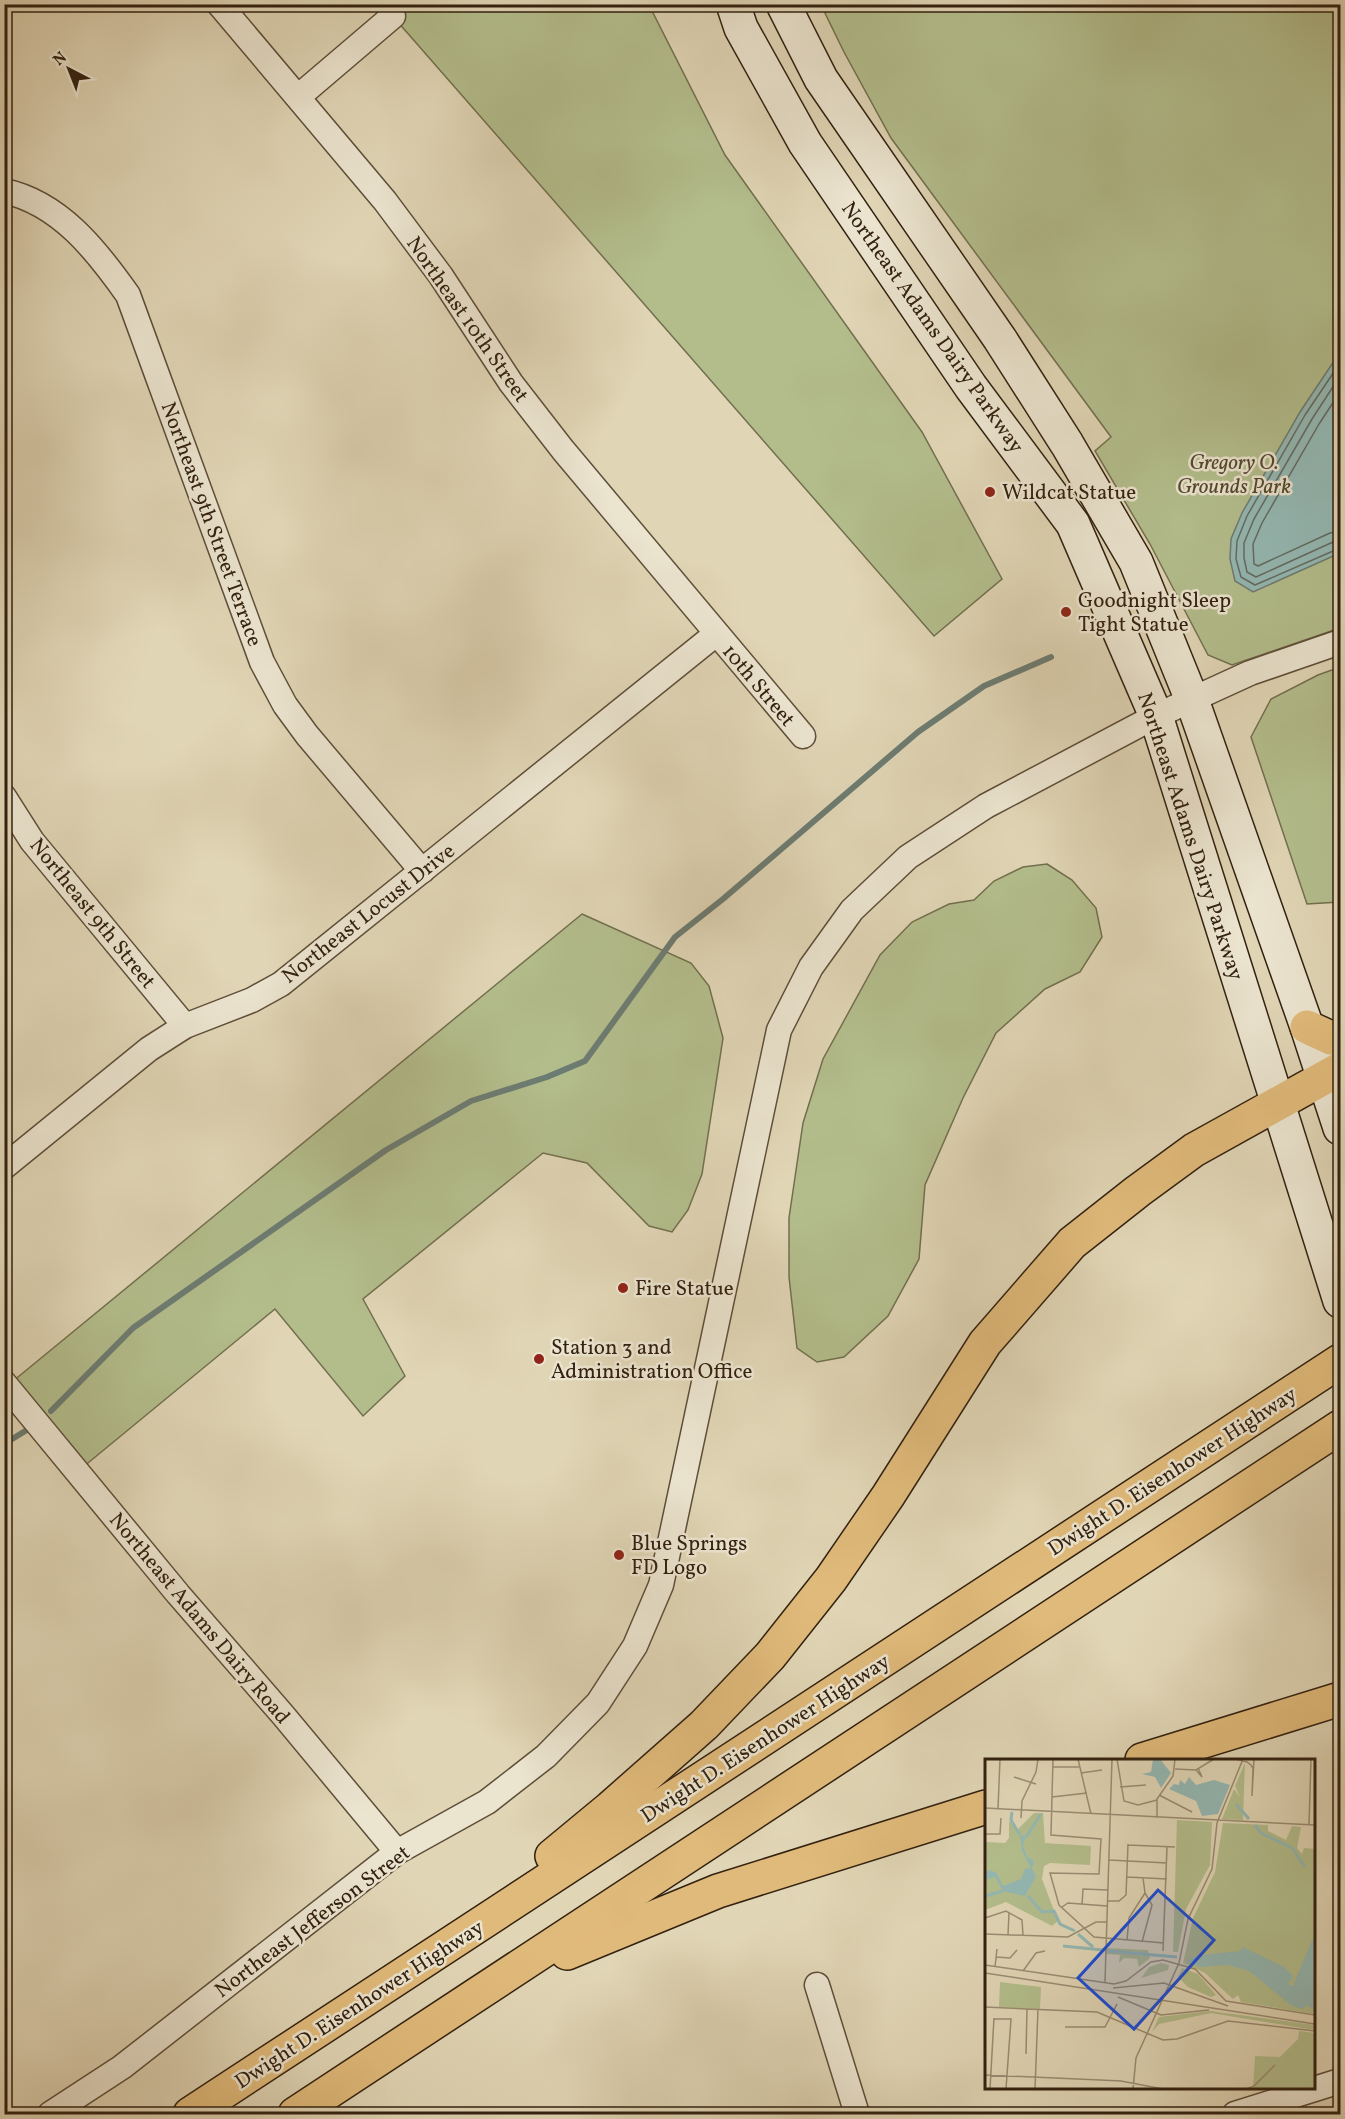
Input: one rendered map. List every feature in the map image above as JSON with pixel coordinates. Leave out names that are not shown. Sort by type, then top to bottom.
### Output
[{"type":"highway","points":[[1307,1027],[1331,1038],[1341,1039]]},
{"type":"highway","points":[[423,1962],[610,1808],[696,1733],[770,1656],[831,1579],[888,1496],[984,1342],[1072,1243],[1194,1150],[1332,1074]]},
{"type":"highway","name":"Dwight D. Eisenhower Highway","points":[[190,2115],[1341,1361]]},
{"type":"highway","points":[[295,2115],[1341,1427]]},
{"type":"highway","points":[[1148,1759],[1341,1699]]},
{"type":"highway","points":[[496,1982],[718,1891],[985,1808]]},
{"type":"main road","name":"Northeast Adams Dairy Parkway","points":[[733,4],[741,28],[805,142],[971,387],[1073,524],[1156,716],[1341,1301]]},
{"type":"main road","name":"Northeast Adams Dairy Parkway","points":[[783,4],[821,80],[1000,339],[1067,444],[1136,562],[1192,700],[1307,1027],[1332,1074],[1341,1128]]},
{"type":"street","name":"Northeast 10th Street","points":[[219,4],[392,210],[441,276],[511,383],[562,450],[716,634]]},
{"type":"street","points":[[298,97],[393,16]]},
{"type":"street","name":"Northeast 9th Street Terrace","points":[[4,191],[44,207],[71,226],[103,258],[128,294],[262,662],[285,705],[307,735],[422,871]]},
{"type":"street","name":"10th Street","points":[[716,634],[803,736]]},
{"type":"street","name":"Northeast Locust Drive","points":[[4,1167],[149,1050],[185,1026],[252,1000],[280,984],[716,634]]},
{"type":"street","name":"Northeast Jefferson Street","points":[[50,2115],[122,2067],[397,1852],[487,1802],[546,1756],[598,1702],[635,1646],[661,1585],[779,1030],[810,967],[852,910],[908,857],[986,806],[1156,716],[1250,673],[1341,642]]},
{"type":"street","name":"Northeast 9th Street","points":[[4,797],[32,841],[185,1026]]},
{"type":"street","name":"Northeast Adams Dairy Road","points":[[4,1383],[170,1585],[283,1715],[397,1852]]},
{"type":"street","points":[[817,1985],[857,2115]]},
{"type":"street","points":[[1235,2115],[1341,2081]]},
{"type":"green space","points":[[383,5],[649,5],[725,155],[922,432],[1002,579],[934,636]]},
{"type":"green space","name":"Gregory O. Grounds Park","points":[[821,5],[1340,5],[1340,628],[1232,665],[1208,655],[1150,544],[1095,451],[1111,437],[891,138]]},
{"type":"green space","points":[[1340,667],[1340,902],[1307,904],[1251,737],[1271,699],[1318,675]]},
{"type":"green space","points":[[1047,864],[1072,880],[1096,908],[1102,937],[1080,972],[1045,989],[996,1033],[963,1098],[925,1185],[919,1259],[888,1316],[844,1357],[817,1362],[797,1348],[789,1277],[789,1218],[803,1123],[823,1059],[880,955],[912,922],[949,904],[974,900],[994,881],[1023,867]]},
{"type":"green space","points":[[582,914],[691,963],[709,986],[723,1038],[702,1174],[688,1210],[672,1232],[649,1226],[587,1163],[543,1153],[363,1299],[405,1376],[363,1416],[275,1309],[77,1472],[7,1386]]},
{"type":"water","points":[[1340,355],[1340,553],[1253,592],[1235,581],[1230,559],[1231,539],[1242,513],[1300,412]]},
{"type":"waterway","points":[[51,1411],[133,1328],[386,1150],[471,1101],[547,1077],[585,1061],[675,937],[723,899],[918,732],[984,686],[1051,657]]},
{"type":"waterway","points":[[4,1444],[30,1428]]},
{"type":"place","name":"Wildcat Statue","points":[[990,492]]},
{"type":"place","name":"Goodnight Sleep Tight Statue","points":[[1066,612]]},
{"type":"place","name":"Fire Statue","points":[[623,1288]]},
{"type":"place","name":"Station 3 and Administration Office","points":[[539,1359]]},
{"type":"place","name":"Blue Springs FD Logo","points":[[619,1555]]}]
